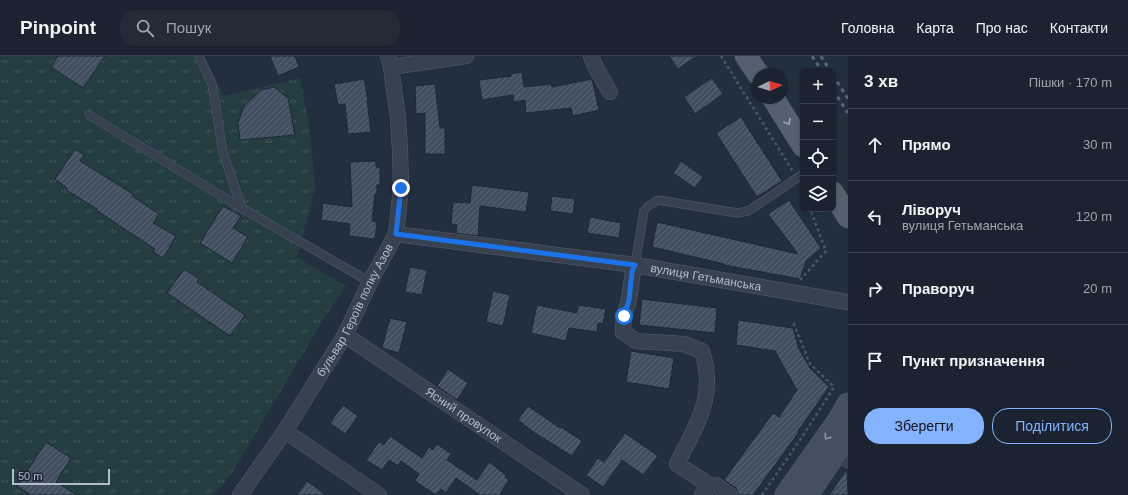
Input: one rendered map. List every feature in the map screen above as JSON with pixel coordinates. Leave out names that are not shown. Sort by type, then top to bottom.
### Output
[{"type":"main road","points":[[746,56],[754,68]]},
{"type":"main road","points":[[777,104],[800,141]]},
{"type":"main road","points":[[836,198],[848,217]]},
{"type":"main road","points":[[786,495],[839,420],[848,404]]},
{"type":"main road","points":[[806,495],[841,459],[848,435]]},
{"type":"street","points":[[389,62],[466,56]]},
{"type":"street","points":[[590,56],[610,92]]},
{"type":"street","name":"бульвар Героїв полку Азов","points":[[240,495],[285,431],[345,335],[370,282],[396,234],[401,188],[400,150],[398,118],[389,62]]},
{"type":"street","name":"вулиця Гетьманська","points":[[396,234],[635,265],[848,302]]},
{"type":"street","points":[[635,265],[632,272],[629,300],[624,316],[623,332],[636,341],[684,344],[702,351],[706,363],[708,382],[702,413],[677,464],[706,490],[716,485],[730,495]]},
{"type":"street","name":"Ясний провулок","points":[[345,335],[582,495]]},
{"type":"street","points":[[285,431],[379,495]]},
{"type":"lane","points":[[199,56],[212,84],[223,153],[242,208]]},
{"type":"lane","points":[[89,115],[242,208],[370,282]]},
{"type":"lane","points":[[635,265],[644,211],[653,202],[658,200],[737,213],[743,212],[753,208],[800,176]]},
{"type":"path","points":[[721,56],[800,176]]},
{"type":"path","points":[[796,285],[826,251],[811,212]]},
{"type":"path","points":[[762,495],[834,387],[810,364],[793,322]]},
{"type":"green space","points":[[0,56],[201,56],[224,96],[300,78],[310,130],[315,190],[297,257],[346,286],[325,317],[234,470],[215,495],[0,495]]},
{"type":"building","points":[[58,56],[105,56],[83,88],[51,67]]},
{"type":"building","points":[[270,56],[295,56],[299,67],[278,76]]},
{"type":"building","points":[[669,56],[697,56],[678,69]]},
{"type":"building","points":[[522,72],[524,87],[551,84],[552,87],[592,79],[599,110],[573,116],[571,108],[526,113],[525,100],[514,102],[513,95],[482,100],[479,80],[511,76],[511,74]]},
{"type":"building","points":[[712,78],[723,94],[695,114],[684,97]]},
{"type":"building","points":[[364,79],[368,100],[371,132],[348,134],[345,104],[338,105],[334,84]]},
{"type":"building","points":[[435,84],[440,128],[445,128],[445,154],[425,154],[425,113],[416,114],[415,86]]},
{"type":"building","points":[[274,87],[288,98],[295,135],[240,140],[238,123],[244,106],[261,90]]},
{"type":"building","points":[[741,117],[782,181],[757,197],[716,133]]},
{"type":"building","points":[[75,149],[84,155],[80,161],[133,194],[132,196],[159,214],[153,223],[176,236],[163,258],[153,252],[155,249],[96,210],[97,209],[66,190],[67,188],[55,179]]},
{"type":"building","points":[[376,161],[376,167],[380,167],[380,185],[377,185],[377,194],[375,194],[372,221],[377,222],[375,239],[349,236],[350,224],[321,220],[323,203],[352,207],[350,162]]},
{"type":"building","points":[[681,161],[703,177],[695,188],[673,173]]},
{"type":"building","points":[[472,185],[529,192],[526,212],[480,206],[478,236],[456,233],[457,225],[451,224],[453,202],[470,203]]},
{"type":"building","points":[[552,196],[575,199],[573,214],[550,211]]},
{"type":"building","points":[[789,200],[821,248],[806,261],[800,279],[724,265],[652,247],[657,222],[798,254],[768,214]]},
{"type":"building","points":[[223,206],[241,216],[233,228],[248,237],[232,263],[200,243]]},
{"type":"building","points":[[590,217],[621,223],[619,238],[587,233]]},
{"type":"building","points":[[410,267],[427,270],[422,295],[405,292]]},
{"type":"building","points":[[184,269],[199,279],[197,282],[245,315],[230,336],[167,293]]},
{"type":"building","points":[[493,291],[510,295],[503,326],[486,322]]},
{"type":"building","points":[[642,299],[717,308],[715,333],[639,325]]},
{"type":"building","points":[[537,305],[577,313],[578,305],[606,309],[603,324],[598,323],[597,332],[569,328],[566,341],[531,333]]},
{"type":"building","points":[[390,318],[407,322],[399,353],[382,348]]},
{"type":"building","points":[[738,320],[793,328],[799,349],[810,368],[829,387],[798,431],[799,432],[753,495],[739,495],[736,488],[724,480],[773,413],[779,417],[797,390],[775,351],[736,345]]},
{"type":"building","points":[[631,351],[674,358],[669,389],[626,382]]},
{"type":"building","points":[[448,369],[468,383],[457,400],[437,386]]},
{"type":"building","points":[[343,405],[358,416],[345,434],[330,423]]},
{"type":"building","points":[[528,406],[582,441],[572,456],[535,433],[518,420]]},
{"type":"building","points":[[625,433],[658,456],[643,475],[622,460],[603,487],[586,475],[598,458],[604,462]]},
{"type":"building","points":[[390,436],[422,458],[429,447],[433,450],[437,444],[451,454],[447,460],[477,480],[489,462],[506,475],[505,477],[509,480],[499,495],[480,495],[456,478],[446,493],[441,489],[436,495],[415,481],[419,474],[401,461],[398,466],[389,460],[382,470],[366,460],[379,442],[384,445]]},
{"type":"building","points":[[46,442],[71,458],[56,482],[77,495],[31,495],[17,486]]},
{"type":"building","points":[[847,469],[848,495],[829,495]]},
{"type":"building","points":[[307,481],[326,495],[297,495]]},
{"type":"railway","points":[[812,56],[820,68]]},
{"type":"railway","points":[[821,56],[828,68]]},
{"type":"railway","points":[[836,80],[848,99]]},
{"type":"railway","points":[[836,95],[848,113]]},
{"type":"route","points":[[401,188],[396,234],[635,265],[632,272],[629,300],[624,316]]}]
